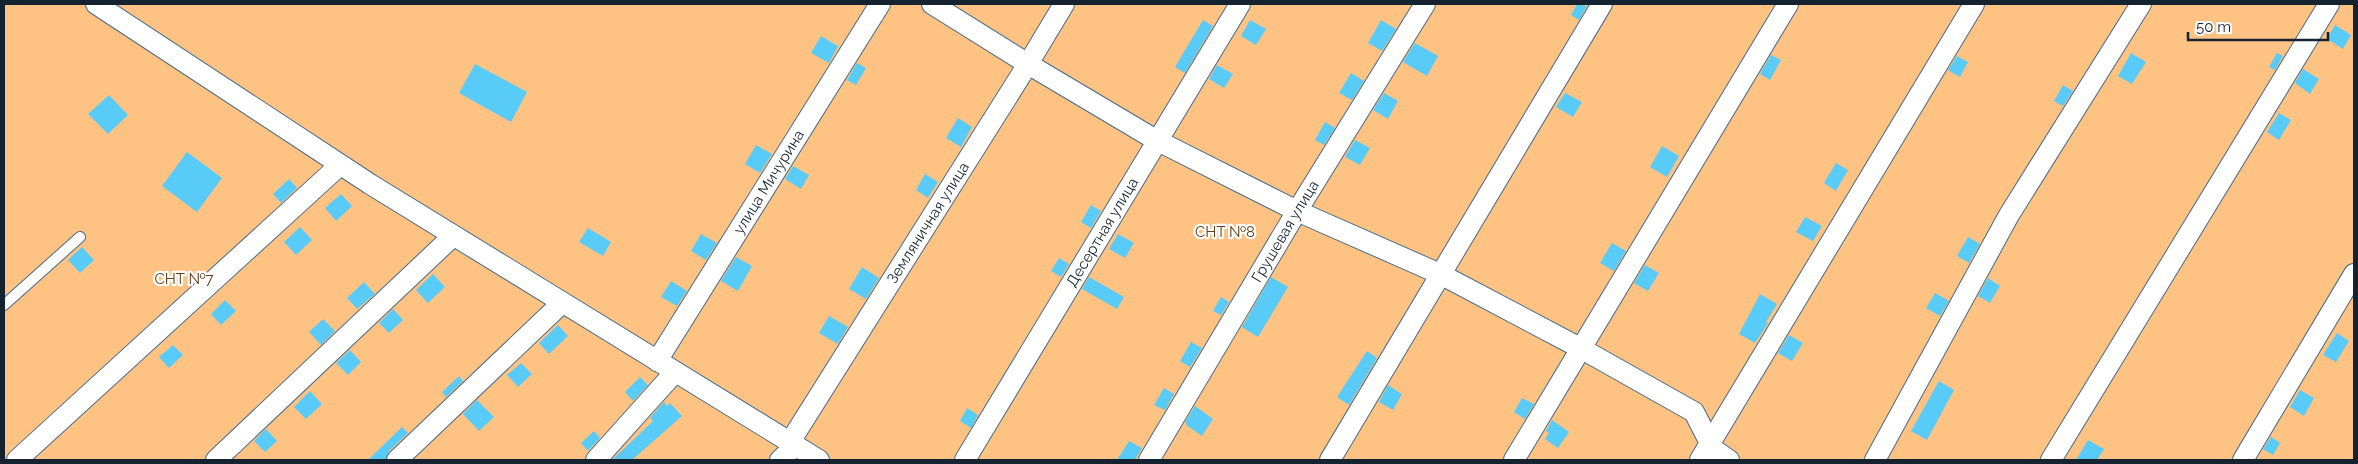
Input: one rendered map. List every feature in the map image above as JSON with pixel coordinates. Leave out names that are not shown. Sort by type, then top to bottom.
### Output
[{"type":"street","points":[[96,4],[340,165],[819,460]]},
{"type":"street","name":"улица Мичурина","points":[[657,361],[880,4]]},
{"type":"street","points":[[932,4],[1156,140],[1297,212],[1440,274],[1582,349],[1694,412],[1705,452]]},
{"type":"street","name":"Земляничная улица","points":[[780,460],[792,444],[1064,4]]},
{"type":"street","name":"Десертная улица","points":[[966,460],[1156,140],[1240,4]]},
{"type":"street","name":"Грушевая улица","points":[[1149,460],[1297,212],[1425,4]]},
{"type":"street","points":[[1330,460],[1602,4]]},
{"type":"street","points":[[1514,460],[1788,4]]},
{"type":"street","points":[[1705,452],[1974,4]]},
{"type":"street","points":[[1875,460],[2009,215],[2141,4]]},
{"type":"street","points":[[2051,460],[2330,4]]},
{"type":"street","points":[[17,460],[340,165]]},
{"type":"street","points":[[216,460],[453,236]]},
{"type":"street","points":[[2243,460],[2354,274]]},
{"type":"street","points":[[396,460],[562,303]]},
{"type":"street","points":[[596,460],[675,372]]},
{"type":"street","points":[[1705,452],[1714,449],[1729,460]]},
{"type":"lane","points":[[4,305],[80,237]]},
{"type":"green space","name":"СНТ №8","points":[[4,4],[2354,4],[2354,460],[4,460]]},
{"type":"building","points":[[1577,4],[1587,6],[1579,20],[1571,15]]},
{"type":"building","points":[[1203,20],[1213,26],[1185,73],[1175,67]]},
{"type":"building","points":[[1250,20],[1266,29],[1256,45],[1241,36]]},
{"type":"building","points":[[1381,20],[1396,29],[1382,51],[1368,43]]},
{"type":"building","points":[[2335,25],[2351,35],[2343,49],[2327,39]]},
{"type":"building","points":[[821,36],[838,46],[829,63],[811,53]]},
{"type":"building","points":[[1415,43],[1438,56],[1427,76],[1403,62]]},
{"type":"building","points":[[2131,53],[2146,62],[2132,84],[2118,76]]},
{"type":"building","points":[[2277,53],[2283,56],[2275,70],[2269,67]]},
{"type":"building","points":[[1771,55],[1781,60],[1770,80],[1760,74]]},
{"type":"building","points":[[1957,56],[1968,62],[1960,77],[1948,70]]},
{"type":"building","points":[[857,63],[866,68],[856,85],[847,80]]},
{"type":"building","points":[[475,64],[527,92],[511,122],[459,93]]},
{"type":"building","points":[[1217,65],[1233,74],[1224,88],[1209,79]]},
{"type":"building","points":[[2303,69],[2319,79],[2310,94],[2295,83]]},
{"type":"building","points":[[1351,73],[1364,81],[1352,100],[1339,93]]},
{"type":"building","points":[[2063,85],[2073,91],[2063,106],[2054,101]]},
{"type":"building","points":[[1384,93],[1398,101],[1388,119],[1373,110]]},
{"type":"building","points":[[1565,93],[1582,102],[1573,117],[1556,107]]},
{"type":"building","points":[[109,95],[128,115],[108,134],[88,114]]},
{"type":"building","points":[[2279,113],[2291,120],[2279,140],[2267,132]]},
{"type":"building","points":[[958,118],[972,127],[961,147],[946,138]]},
{"type":"building","points":[[1325,122],[1335,128],[1324,145],[1315,140]]},
{"type":"building","points":[[1355,140],[1370,148],[1360,165],[1345,157]]},
{"type":"building","points":[[756,145],[772,154],[760,173],[745,164]]},
{"type":"building","points":[[1662,146],[1679,156],[1667,177],[1650,167]]},
{"type":"building","points":[[187,152],[222,178],[197,212],[162,186]]},
{"type":"building","points":[[1836,163],[1848,170],[1836,191],[1824,183]]},
{"type":"building","points":[[793,166],[809,175],[801,189],[785,179]]},
{"type":"building","points":[[925,174],[938,182],[928,198],[916,190]]},
{"type":"building","points":[[289,179],[297,188],[281,203],[273,194]]},
{"type":"building","points":[[341,194],[352,206],[336,221],[325,208]]},
{"type":"building","points":[[1091,205],[1101,211],[1091,228],[1081,222]]},
{"type":"building","points":[[1805,217],[1822,226],[1813,241],[1796,232]]},
{"type":"building","points":[[300,227],[312,240],[296,255],[284,242]]},
{"type":"building","points":[[588,228],[611,242],[603,256],[579,242]]},
{"type":"building","points":[[701,234],[717,243],[706,260],[691,251]]},
{"type":"building","points":[[1118,234],[1134,243],[1125,258],[1109,249]]},
{"type":"building","points":[[1968,237],[1980,244],[1969,263],[1957,256]]},
{"type":"building","points":[[1612,243],[1626,251],[1614,271],[1600,263]]},
{"type":"building","points":[[82,247],[94,260],[80,273],[68,260]]},
{"type":"building","points":[[736,257],[752,266],[738,291],[721,281]]},
{"type":"building","points":[[1059,258],[1069,264],[1061,277],[1051,271]]},
{"type":"building","points":[[1645,265],[1659,273],[1648,291],[1634,283]]},
{"type":"building","points":[[862,267],[879,278],[866,299],[849,289]]},
{"type":"building","points":[[433,274],[445,287],[428,303],[416,290]]},
{"type":"building","points":[[1089,277],[1124,297],[1117,309],[1082,289]]},
{"type":"building","points":[[1271,277],[1288,287],[1258,337],[1242,327]]},
{"type":"building","points":[[1988,278],[2000,286],[1990,303],[1978,296]]},
{"type":"building","points":[[671,281],[687,291],[677,306],[661,297]]},
{"type":"building","points":[[364,282],[375,294],[357,309],[347,298]]},
{"type":"building","points":[[1935,293],[1949,301],[1940,316],[1926,308]]},
{"type":"building","points":[[1760,294],[1777,304],[1755,343],[1739,334]]},
{"type":"building","points":[[1221,297],[1229,302],[1221,315],[1213,311]]},
{"type":"building","points":[[225,300],[236,311],[221,325],[211,314]]},
{"type":"building","points":[[393,309],[403,320],[389,333],[379,323]]},
{"type":"building","points":[[829,316],[848,327],[838,344],[819,333]]},
{"type":"building","points":[[323,319],[335,331],[321,345],[309,332]]},
{"type":"building","points":[[558,325],[568,336],[549,354],[539,343]]},
{"type":"building","points":[[2337,333],[2349,341],[2336,362],[2323,355]]},
{"type":"building","points":[[1789,335],[1803,343],[1792,361],[1778,353]]},
{"type":"building","points":[[1191,342],[1202,348],[1190,367],[1180,361]]},
{"type":"building","points":[[173,345],[183,355],[169,368],[159,357]]},
{"type":"building","points":[[350,350],[361,362],[348,375],[336,363]]},
{"type":"building","points":[[1367,351],[1377,358],[1349,405],[1337,397]]},
{"type":"building","points":[[521,363],[532,374],[518,387],[507,375]]},
{"type":"building","points":[[459,376],[463,381],[446,397],[442,392]]},
{"type":"building","points":[[640,377],[648,385],[633,401],[625,392]]},
{"type":"building","points":[[1939,381],[1954,390],[1927,440],[1911,431]]},
{"type":"building","points":[[1388,385],[1402,394],[1393,410],[1379,402]]},
{"type":"building","points":[[1164,388],[1174,394],[1165,410],[1154,405]]},
{"type":"building","points":[[2300,390],[2314,398],[2304,416],[2290,407]]},
{"type":"building","points":[[310,391],[322,404],[306,419],[294,407]]},
{"type":"building","points":[[1522,398],[1534,404],[1525,419],[1514,412]]},
{"type":"building","points":[[477,400],[494,417],[479,431],[463,414]]},
{"type":"building","points":[[664,402],[667,406],[670,403],[682,416],[632,460],[612,460],[653,421],[650,418]]},
{"type":"building","points":[[1195,406],[1213,419],[1202,436],[1186,425],[1185,422]]},
{"type":"building","points":[[967,408],[978,415],[971,428],[960,421]]},
{"type":"building","points":[[1552,420],[1569,432],[1558,448],[1545,439],[1549,433],[1546,431]]},
{"type":"building","points":[[402,427],[408,433],[389,451],[385,460],[368,460]]},
{"type":"building","points":[[266,429],[277,441],[265,452],[254,441]]},
{"type":"building","points":[[594,431],[600,438],[588,451],[581,443]]},
{"type":"building","points":[[2271,437],[2280,443],[2273,455],[2263,449]]},
{"type":"building","points":[[2088,440],[2104,449],[2097,460],[2076,460]]},
{"type":"building","points":[[1129,441],[1142,448],[1135,460],[1117,460]]},
{"type":"park label","name":"СНТ №7","points":[[184,279]]}]
